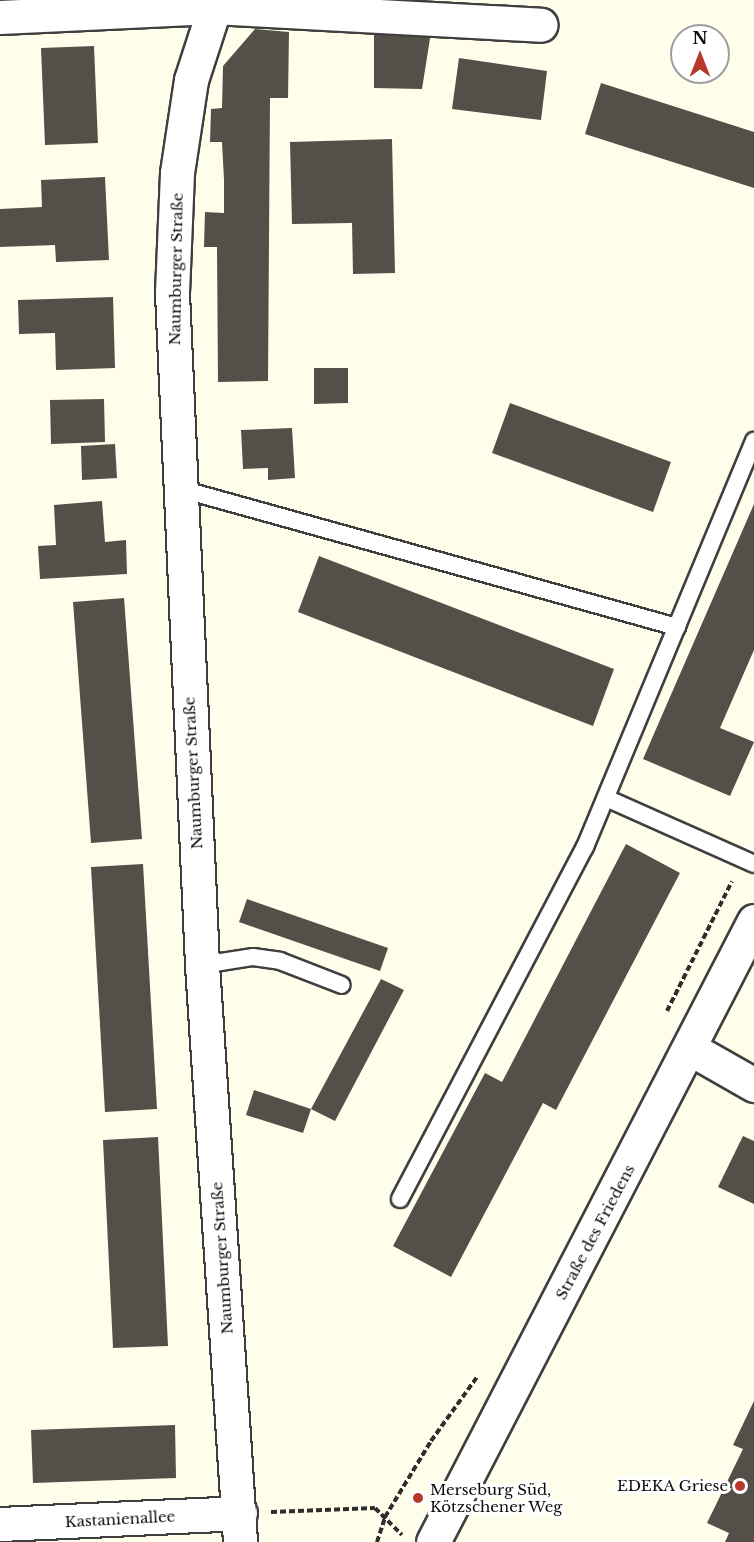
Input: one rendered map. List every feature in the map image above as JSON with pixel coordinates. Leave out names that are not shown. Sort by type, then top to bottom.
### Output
[{"type":"street","points":[[0,17],[215,4],[541,25]]},
{"type":"street","name":"Naumburger Straße","points":[[215,4],[191,80],[177,173],[172,293],[202,965],[240,1528]]},
{"type":"street","name":"Straße des Friedens","points":[[433,1542],[691,1049],[754,921]]},
{"type":"street","points":[[691,1049],[754,1085]]},
{"type":"street","name":"Kastanienallee","points":[[0,1524],[240,1528]]},
{"type":"lane","points":[[400,1198],[585,847],[754,441]]},
{"type":"lane","points":[[181,489],[676,627]]},
{"type":"lane","points":[[606,798],[748,861]]},
{"type":"lane","points":[[202,965],[253,957],[279,961],[342,985]]},
{"type":"path","points":[[664,1016],[748,861]]},
{"type":"path","points":[[376,1542],[384,1517],[430,1441],[480,1372]]},
{"type":"path","points":[[240,1528],[375,1508],[409,1542]]},
{"type":"building","points":[[374,28],[431,32],[422,89],[374,88]]},
{"type":"building","points":[[255,29],[289,32],[288,98],[270,98],[268,381],[218,382],[217,247],[204,247],[205,212],[224,213],[224,180],[222,142],[210,142],[211,109],[222,108],[223,66]]},
{"type":"building","points":[[94,46],[98,143],[45,145],[41,48]]},
{"type":"building","points":[[459,58],[547,71],[541,120],[452,109]]},
{"type":"building","points":[[601,83],[754,132],[754,188],[585,134]]},
{"type":"building","points":[[392,139],[395,273],[353,274],[352,223],[292,224],[290,142]]},
{"type":"building","points":[[105,177],[109,260],[56,262],[55,245],[0,247],[0,209],[42,207],[41,180]]},
{"type":"building","points":[[113,297],[115,368],[56,370],[55,333],[19,334],[18,300]]},
{"type":"building","points":[[314,368],[348,368],[348,403],[314,404]]},
{"type":"building","points":[[104,399],[105,442],[51,444],[50,400]]},
{"type":"building","points":[[510,403],[671,462],[653,512],[492,453]]},
{"type":"building","points":[[292,428],[295,478],[268,480],[268,468],[243,469],[241,430]]},
{"type":"building","points":[[115,444],[117,478],[82,480],[81,446]]},
{"type":"building","points":[[102,501],[105,542],[126,540],[127,574],[40,579],[38,546],[56,545],[54,505]]},
{"type":"building","points":[[754,504],[754,650],[720,728],[754,742],[730,796],[643,759]]},
{"type":"building","points":[[319,556],[614,669],[593,726],[298,612]]},
{"type":"building","points":[[124,598],[142,839],[91,843],[73,602]]},
{"type":"building","points":[[626,844],[680,873],[556,1110],[543,1103],[451,1277],[393,1246],[485,1073],[502,1082]]},
{"type":"building","points":[[143,864],[157,1109],[105,1112],[91,867]]},
{"type":"building","points":[[247,899],[388,948],[380,971],[239,922]]},
{"type":"building","points":[[381,979],[404,990],[335,1121],[311,1109]]},
{"type":"building","points":[[254,1090],[311,1109],[303,1133],[246,1115]]},
{"type":"building","points":[[743,1136],[754,1141],[754,1204],[718,1187]]},
{"type":"building","points":[[158,1137],[168,1346],[113,1348],[103,1140]]},
{"type":"building","name":"EDEKA Griese","points":[[754,1401],[754,1542],[725,1542],[729,1533],[707,1523],[743,1449],[733,1445]]},
{"type":"building","points":[[175,1425],[176,1478],[33,1483],[31,1430]]},
{"type":"place","name":"EDEKA Griese","points":[[740,1486]]},
{"type":"place","name":"Merseburg Süd, Kötzschener Weg","points":[[418,1498]]}]
